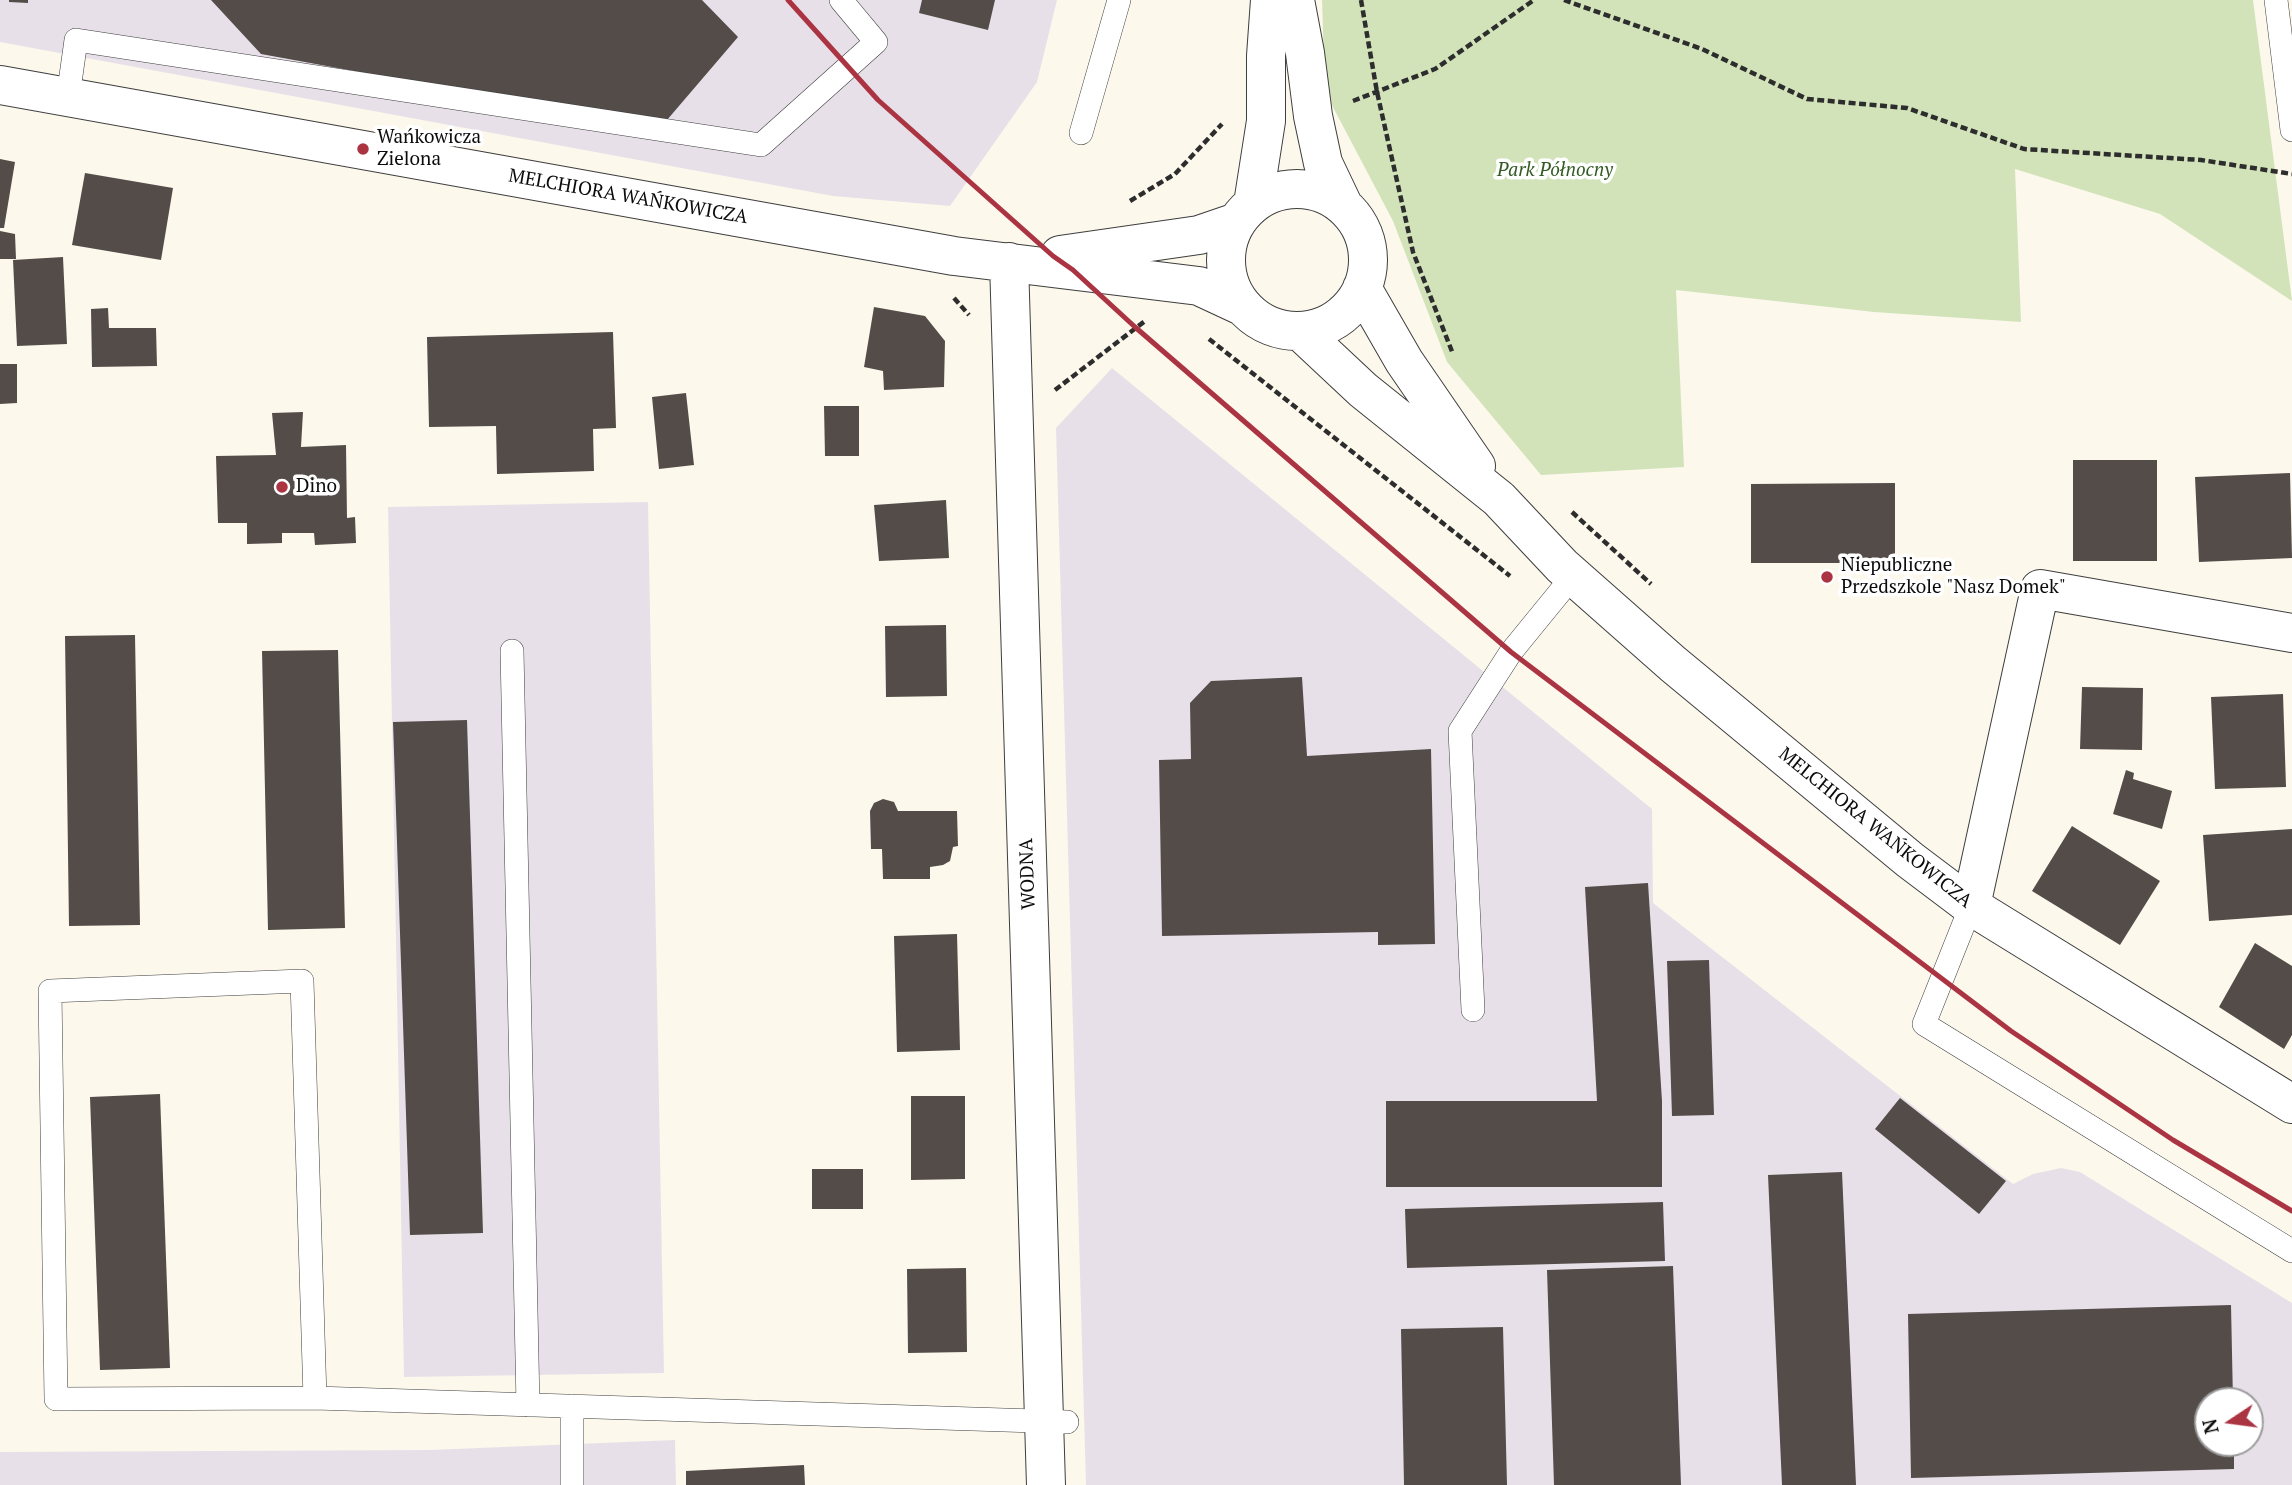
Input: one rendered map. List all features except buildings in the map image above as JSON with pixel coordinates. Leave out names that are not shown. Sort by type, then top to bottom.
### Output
[{"type":"street","points":[[1270,0],[1266,56],[1266,121],[1245,213],[1228,242],[1226,264],[1230,286],[1242,306],[1259,320],[1279,329],[1300,331],[1316,329],[1344,314],[1363,288],[1368,266],[1366,243],[1357,222],[1343,205],[1323,163],[1295,0]]},
{"type":"street","name":"MELCHIORA WAŃKOWICZA","points":[[0,85],[954,256],[1199,286],[1242,306]]},
{"type":"street","points":[[1245,213],[1274,192],[1298,189],[1322,194],[1343,205]]},
{"type":"street","name":"MELCHIORA WAŃKOWICZA","points":[[1009,262],[1199,235],[1245,213]]},
{"type":"street","name":"WODNA","points":[[1009,262],[1056,1421],[1046,1485]]},
{"type":"street","name":"MELCHIORA WAŃKOWICZA","points":[[1363,288],[1404,361],[1499,499]]},
{"type":"street","name":"MELCHIORA WAŃKOWICZA","points":[[1300,331],[1363,390],[1499,499],[1573,576],[1673,664],[1861,821],[1971,906],[2292,1104]]},
{"type":"street","points":[[1971,906],[2040,589],[2292,633]]},
{"type":"lane","points":[[68,97],[76,40],[761,145],[876,42],[841,0]]},
{"type":"lane","points":[[1081,133],[1119,0]]},
{"type":"lane","points":[[2276,0],[2286,37],[2292,130]]},
{"type":"lane","points":[[1473,1010],[1461,731],[1511,652],[1573,576]]},
{"type":"lane","points":[[512,651],[528,1405]]},
{"type":"lane","points":[[1971,906],[1924,1024],[2292,1251]]},
{"type":"lane","points":[[315,1398],[302,981],[50,990],[56,1399],[315,1398],[1056,1421]]},
{"type":"lane","points":[[572,1406],[572,1485]]},
{"type":"path","points":[[1361,0],[1377,92],[1412,252],[1457,362]]},
{"type":"path","points":[[1313,116],[1435,69],[1534,0]]},
{"type":"path","points":[[1564,0],[1702,49],[1807,99],[1907,108],[2024,149],[2201,160],[2292,174]]},
{"type":"path","points":[[1122,207],[1175,174],[1224,122],[1266,121]]},
{"type":"path","points":[[1569,509],[1660,593]]},
{"type":"shaded area","points":[[0,0],[1057,0],[1037,82],[950,206],[833,196],[0,42]]},
{"type":"shaded area","points":[[1112,368],[1652,809],[1653,903],[2013,1184],[2033,1174],[2061,1168],[2080,1172],[2292,1303],[2292,1485],[1086,1485],[1056,428]]},
{"type":"shaded area","points":[[648,502],[664,1373],[404,1377],[388,507]]},
{"type":"shaded area","points":[[675,1440],[676,1485],[0,1485],[0,1452],[429,1450]]},
{"type":"green space","name":"Park Północny","points":[[1322,0],[2253,0],[2292,301],[2160,214],[2015,169],[2021,322],[1874,312],[1676,290],[1684,467],[1541,475],[1447,362],[1393,221],[1325,92]]},
{"type":"railway","points":[[788,0],[878,100],[1053,256],[1073,270],[1135,327],[1511,652],[2011,1031],[2173,1140],[2292,1211]]},
{"type":"place","name":"Wańkowicza Zielona","points":[[363,149]]},
{"type":"place","name":"Dino","points":[[282,487]]},
{"type":"place","name":"Niepubliczne Przedszkole \"Nasz Domek\"","points":[[1827,577]]}]
